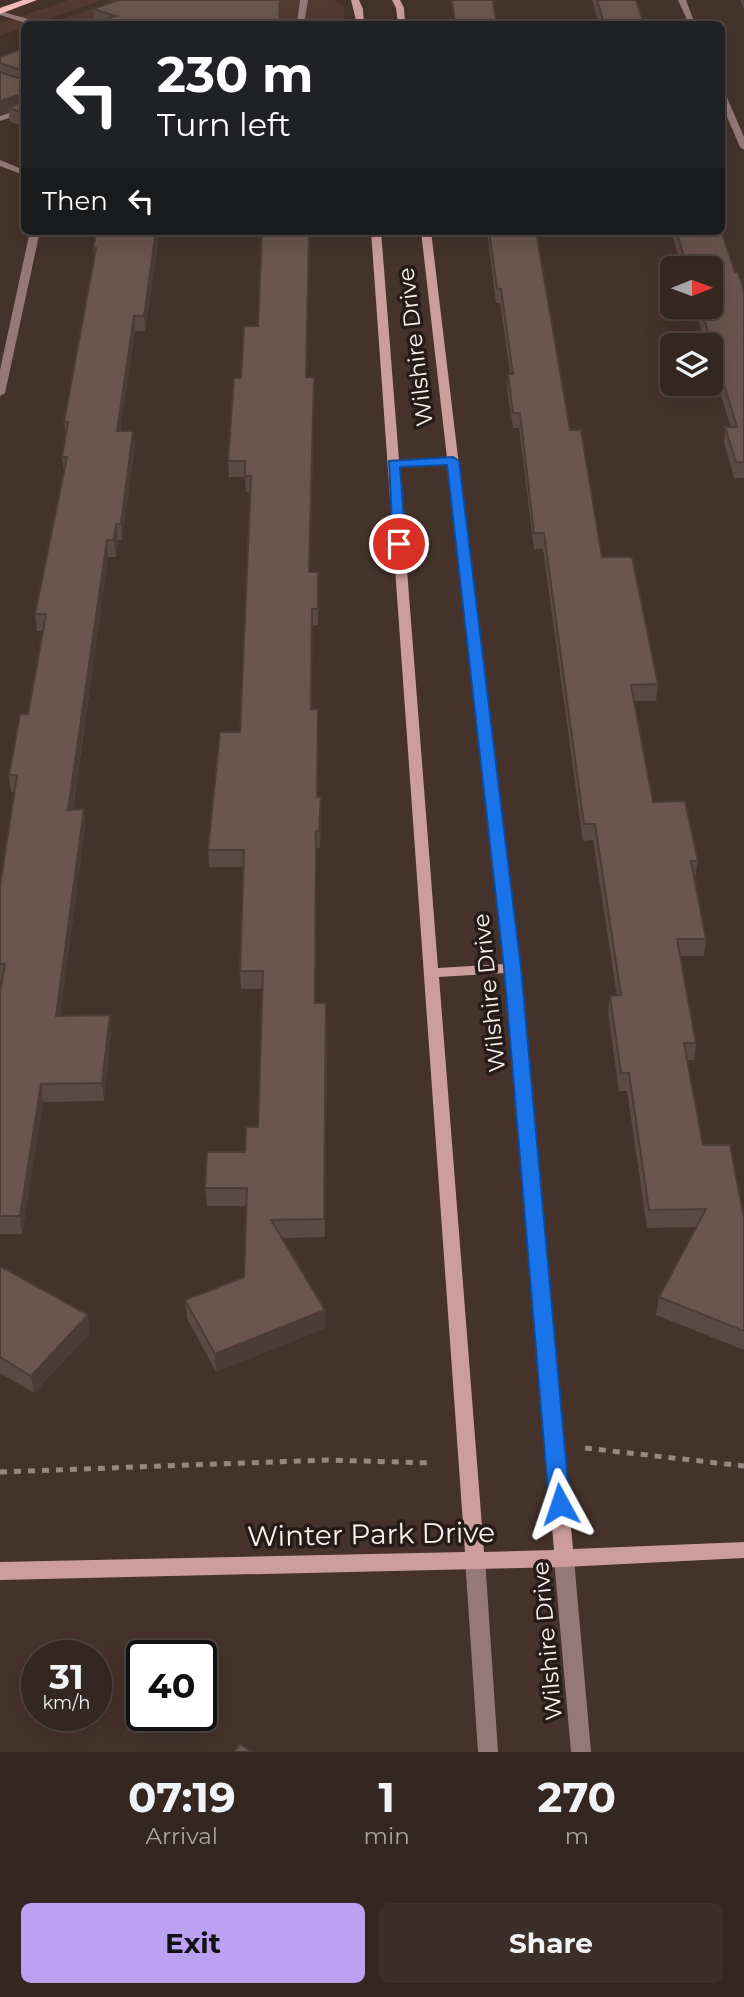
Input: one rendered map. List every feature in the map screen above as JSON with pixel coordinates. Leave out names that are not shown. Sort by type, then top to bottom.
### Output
[{"type":"main road","points":[[0,12],[32,0]]},
{"type":"street","points":[[300,21],[304,0]]},
{"type":"street","points":[[355,0],[361,21]]},
{"type":"street","points":[[396,0],[402,21]]},
{"type":"street","points":[[682,0],[691,21]]},
{"type":"street","points":[[0,12],[26,21]]},
{"type":"street","points":[[725,102],[744,145]]},
{"type":"street","points":[[0,119],[21,111]]},
{"type":"street","points":[[0,163],[21,172]]},
{"type":"street","points":[[0,393],[34,235]]},
{"type":"street","name":"Wilshire Drive","points":[[376,235],[488,1752]]},
{"type":"street","name":"Wilshire Drive","points":[[426,235],[512,968],[581,1752]]},
{"type":"street","points":[[393,464],[453,461]]},
{"type":"street","points":[[431,972],[512,968]]},
{"type":"street","name":"Winter Park Drive","points":[[0,1571],[475,1558],[565,1559],[744,1549]]},
{"type":"path","points":[[577,1447],[744,1466]]},
{"type":"path","points":[[0,1472],[326,1460],[432,1462]]},
{"type":"shaded area","points":[[69,0],[103,0],[42,21],[21,21],[21,28],[0,36],[0,23]]},
{"type":"shaded area","points":[[118,0],[334,0],[344,7],[344,21],[56,21]]},
{"type":"building","points":[[118,0],[280,0],[279,21],[101,21],[116,16],[93,9]]},
{"type":"building","points":[[452,0],[493,0],[496,21],[455,21]]},
{"type":"building","points":[[597,0],[636,0],[643,21],[603,21]]},
{"type":"building","points":[[21,49],[21,70],[0,63],[0,57]]},
{"type":"building","points":[[0,72],[21,79],[21,94],[0,101]]},
{"type":"building","points":[[21,103],[21,113],[8,107]]},
{"type":"building","points":[[96,235],[155,235],[144,316],[134,316],[117,431],[133,431],[121,524],[116,524],[114,540],[107,540],[68,810],[84,809],[56,1016],[110,1015],[102,1083],[41,1084],[20,1216],[0,1216],[0,992],[5,964],[0,964],[0,886],[17,775],[9,775],[20,714],[28,714],[46,614],[35,614],[67,457],[62,457],[68,422],[64,422],[96,248],[93,248]]},
{"type":"building","points":[[262,235],[309,235],[306,377],[314,377],[309,572],[318,572],[318,609],[312,609],[311,709],[318,709],[317,797],[321,797],[319,831],[316,831],[315,1003],[326,1003],[324,1219],[271,1220],[325,1310],[215,1354],[185,1300],[244,1277],[247,1188],[205,1188],[207,1152],[245,1152],[246,1127],[258,1127],[263,971],[240,971],[244,850],[208,850],[220,732],[240,732],[251,476],[245,476],[245,461],[228,461],[234,378],[241,378],[244,326],[258,326]]},
{"type":"building","points":[[490,235],[537,235],[570,430],[581,430],[602,557],[632,557],[658,684],[631,685],[653,802],[685,801],[698,861],[691,861],[706,939],[677,939],[696,1043],[684,1043],[703,1145],[730,1145],[744,1218],[744,1331],[659,1297],[706,1209],[649,1210],[629,1073],[621,1073],[610,996],[621,995],[595,824],[584,824],[544,533],[534,533],[520,413],[513,413],[508,374],[513,374],[501,289],[497,289]]},
{"type":"building","points":[[677,235],[722,235],[744,291],[744,462],[736,462],[725,427],[737,427],[723,381],[723,333],[708,333],[704,319],[723,319],[723,256],[684,256]]},
{"type":"building","points":[[0,1266],[88,1315],[31,1376],[0,1357]]},
{"type":"building","points":[[240,1744],[252,1752],[234,1752]]},
{"type":"route","points":[[399,544],[393,464],[453,461],[512,968],[560,1504]]}]
